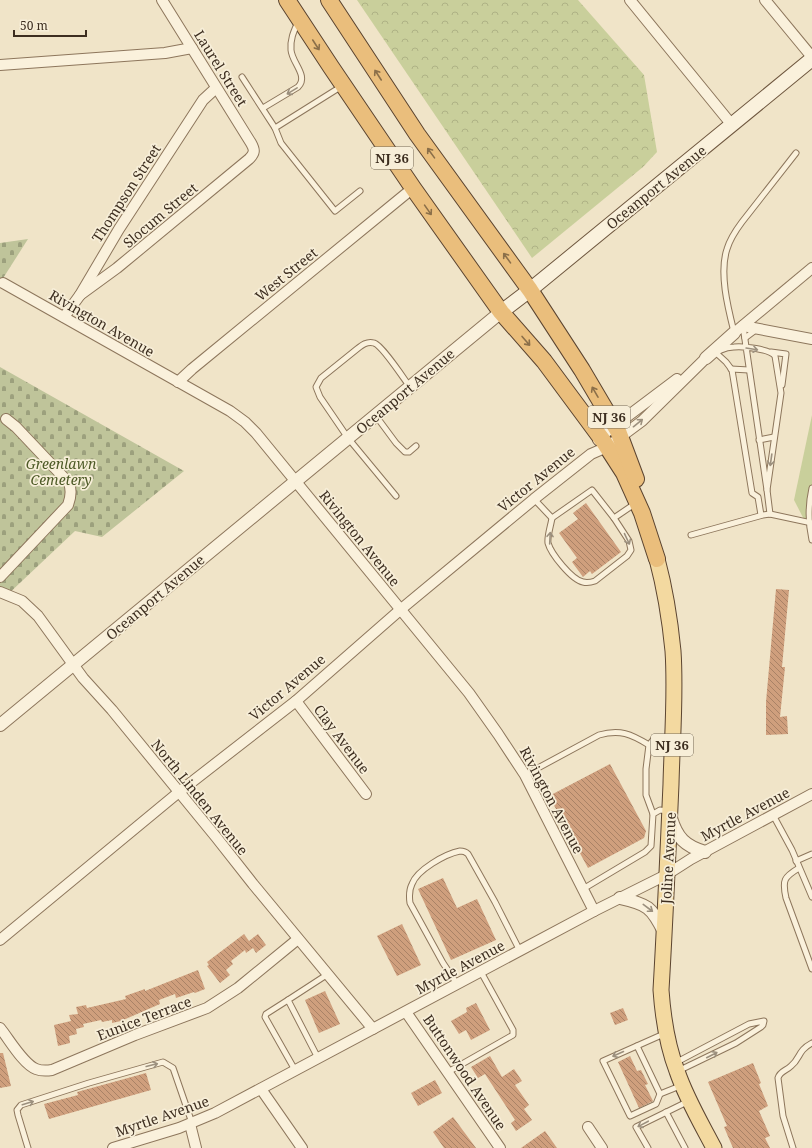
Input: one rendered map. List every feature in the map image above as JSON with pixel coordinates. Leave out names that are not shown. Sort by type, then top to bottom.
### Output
[{"type":"highway","name":"NJ 36","points":[[287,0],[412,188],[501,312],[610,437],[644,503],[657,559]]},
{"type":"highway","name":"NJ 36","points":[[329,0],[417,134],[530,290],[582,370],[637,503],[657,559]]},
{"type":"main road","name":"Oceanport Avenue","points":[[501,312],[530,290],[812,58]]},
{"type":"main road","name":"Joline Avenue","points":[[657,559],[664,584],[669,614],[673,652],[674,686],[670,813],[661,990],[663,1014],[675,1067],[690,1101],[714,1148]]},
{"type":"street","name":"Laurel Street","points":[[162,0],[251,143],[254,148],[254,152]]},
{"type":"street","points":[[630,0],[732,125]]},
{"type":"street","points":[[765,0],[812,58]]},
{"type":"street","points":[[0,65],[165,53],[192,48]]},
{"type":"street","name":"Thompson Street","points":[[64,317],[80,295],[119,229],[203,100],[216,88]]},
{"type":"street","name":"Slocum Street","points":[[80,295],[133,255],[249,158],[254,152]]},
{"type":"street","name":"West Street","points":[[178,382],[412,188]]},
{"type":"street","name":"Victor Avenue","points":[[0,940],[179,792],[296,701],[400,610],[610,437],[642,421],[710,355],[741,332],[812,268]]},
{"type":"street","name":"Rivington Avenue","points":[[3,282],[230,411],[245,422],[256,433],[477,704],[502,738],[525,775],[594,911]]},
{"type":"street","name":"Oceanport Avenue","points":[[0,725],[501,312]]},
{"type":"street","points":[[741,332],[758,328],[812,339]]},
{"type":"street","points":[[0,577],[68,505],[71,492],[69,483],[16,427],[6,419]]},
{"type":"street","name":"North Linden Avenue","points":[[0,592],[13,596],[30,608],[38,616],[83,678],[112,710],[373,1029]]},
{"type":"street","name":"Clay Avenue","points":[[296,701],[366,794]]},
{"type":"street","name":"Myrtle Avenue","points":[[113,1148],[152,1137],[216,1113],[594,911],[666,875],[812,794]]},
{"type":"street","points":[[670,813],[678,836],[693,849],[705,852]]},
{"type":"street","points":[[620,898],[635,901],[647,907],[657,917],[664,932]]},
{"type":"street","name":"Eunice Terrace","points":[[0,1028],[27,1063],[37,1070],[52,1070],[135,1035],[208,1008],[238,988],[298,939]]},
{"type":"street","name":"Buttonwood Avenue","points":[[406,1012],[500,1148]]},
{"type":"street","points":[[261,1089],[302,1148]]},
{"type":"street","points":[[191,1123],[196,1148]]},
{"type":"street","points":[[588,1126],[602,1148]]},
{"type":"lane","points":[[263,108],[298,87],[302,83],[303,79],[292,58],[291,50],[291,40],[300,19]]},
{"type":"lane","points":[[242,77],[275,128],[281,143],[335,211],[360,191]]},
{"type":"lane","points":[[275,128],[343,86]]},
{"type":"lane","points":[[770,514],[746,348],[741,332],[729,309],[724,265],[727,248],[734,233],[796,153]]},
{"type":"lane","points":[[396,496],[348,438],[317,392],[316,387],[318,382],[334,367],[362,345],[375,343],[410,387]]},
{"type":"lane","points":[[710,355],[734,347],[786,354],[766,490]]},
{"type":"lane","points":[[770,352],[773,353],[776,359],[781,392]]},
{"type":"lane","points":[[710,355],[726,362],[731,369],[752,493],[758,498],[761,515]]},
{"type":"lane","points":[[731,369],[749,370]]},
{"type":"lane","points":[[375,415],[396,443],[405,452],[410,452],[416,446]]},
{"type":"lane","points":[[759,440],[774,437]]},
{"type":"lane","points":[[812,488],[809,500],[812,540]]},
{"type":"lane","points":[[592,490],[614,518],[629,541],[631,550],[627,556],[595,581],[582,582],[572,577],[554,555],[548,543],[552,518],[592,490]]},
{"type":"lane","points":[[758,498],[767,496]]},
{"type":"lane","points":[[534,499],[552,518]]},
{"type":"lane","points":[[614,518],[637,503]]},
{"type":"lane","points":[[691,535],[761,515],[770,514],[810,523]]},
{"type":"lane","points":[[525,775],[599,735],[610,732],[633,735],[649,745]]},
{"type":"lane","points":[[583,889],[645,852],[651,846],[653,814],[646,795],[646,769],[649,745],[653,740],[672,740]]},
{"type":"lane","points":[[653,814],[660,810],[670,813]]},
{"type":"lane","points":[[773,815],[812,897]]},
{"type":"lane","points":[[457,984],[438,955],[410,903],[409,894],[412,883],[422,871],[441,858],[460,851],[468,854],[520,951]]},
{"type":"lane","points":[[796,861],[812,854]]},
{"type":"lane","points":[[799,868],[788,874],[784,889],[812,969]]},
{"type":"lane","points":[[448,1072],[513,1035],[513,1030],[481,972]]},
{"type":"lane","points":[[295,1070],[266,1017],[266,1014],[328,974]]},
{"type":"lane","points":[[288,1000],[318,1058]]},
{"type":"lane","points":[[764,1021],[761,1027],[736,1043],[675,1067],[749,1024],[764,1021]]},
{"type":"lane","points":[[667,1033],[603,1061],[630,1116],[656,1104],[660,1094],[683,1085]]},
{"type":"lane","points":[[793,1148],[783,1116],[778,1078],[782,1071],[793,1065],[803,1049],[812,1043]]},
{"type":"lane","points":[[637,1046],[660,1094]]},
{"type":"lane","points":[[28,1148],[17,1110],[21,1105],[89,1083],[164,1062],[173,1068],[191,1123]]},
{"type":"lane","points":[[648,1148],[636,1127],[690,1101]]},
{"type":"lane","points":[[666,1112],[685,1148]]},
{"type":"green space","points":[[357,0],[578,0],[644,75],[657,152],[643,167],[532,258]]},
{"type":"green space","points":[[28,239],[0,283],[0,243]]},
{"type":"green space","name":"Greenlawn Cemetery","points":[[0,367],[184,471],[102,537],[75,531],[4,598],[0,597]]},
{"type":"green space","points":[[812,415],[812,535],[794,500]]},
{"type":"building","points":[[586,503],[621,552],[592,574],[590,571],[583,577],[572,562],[577,558],[559,533],[578,519],[573,513]]},
{"type":"building","points":[[776,589],[789,590],[782,667],[785,667],[780,717],[787,716],[788,734],[766,735],[766,702]]},
{"type":"building","points":[[610,764],[646,831],[644,838],[588,868],[549,796]]},
{"type":"building","points":[[443,878],[457,908],[477,899],[496,940],[451,960],[418,889]]},
{"type":"building","points":[[402,924],[421,965],[397,976],[377,936]]},
{"type":"building","points":[[244,934],[249,941],[258,934],[266,945],[256,953],[253,948],[246,953],[245,950],[231,961],[233,964],[226,970],[230,975],[220,983],[207,966],[209,965],[207,962]]},
{"type":"building","points":[[198,970],[205,989],[176,998],[175,994],[159,1000],[160,1004],[121,1021],[112,1023],[112,1020],[102,1022],[101,1020],[83,1024],[84,1027],[76,1029],[77,1034],[69,1036],[70,1043],[58,1046],[54,1025],[71,1021],[69,1015],[78,1014],[76,1007],[86,1005],[87,1008],[126,999],[125,996],[145,989],[145,991]]},
{"type":"building","points":[[325,991],[340,1024],[319,1033],[305,1000]]},
{"type":"building","points":[[476,1003],[490,1030],[471,1040],[466,1030],[459,1034],[451,1021],[467,1012],[466,1008]]},
{"type":"building","points":[[623,1008],[628,1020],[615,1025],[610,1013]]},
{"type":"building","points":[[0,1053],[3,1053],[11,1086],[0,1088]]},
{"type":"building","points":[[490,1056],[502,1077],[514,1069],[522,1081],[515,1085],[529,1105],[524,1109],[532,1120],[516,1131],[511,1123],[515,1120],[485,1074],[478,1078],[471,1067]]},
{"type":"building","points":[[630,1056],[637,1071],[641,1070],[648,1084],[645,1085],[653,1101],[639,1108],[618,1062]]},
{"type":"building","points":[[753,1063],[761,1083],[759,1084],[768,1106],[759,1111],[770,1136],[765,1138],[770,1148],[733,1148],[724,1127],[727,1126],[708,1082]]},
{"type":"building","points":[[146,1073],[151,1090],[49,1119],[44,1104],[78,1095],[77,1092]]},
{"type":"building","points":[[435,1080],[442,1093],[418,1106],[411,1093]]},
{"type":"building","points":[[453,1117],[476,1148],[444,1148],[433,1132]]},
{"type":"building","points":[[545,1131],[557,1148],[521,1148]]}]
